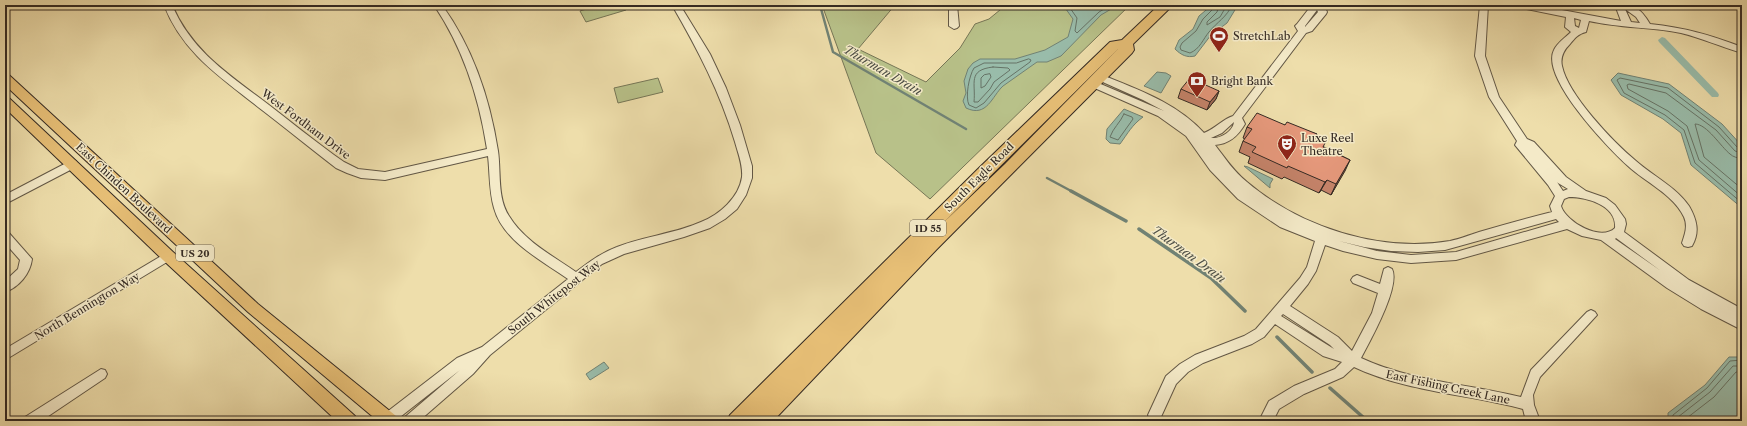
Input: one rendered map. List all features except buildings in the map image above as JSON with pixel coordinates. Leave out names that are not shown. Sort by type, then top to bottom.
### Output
[{"type":"highway","name":"South Eagle Road","points":[[761,421],[925,252],[1027,150],[1094,76],[1114,45],[1126,43],[1162,6]]},
{"type":"highway","name":"South Eagle Road","points":[[737,421],[1007,150],[1094,76]]},
{"type":"highway","points":[[925,252],[925,245],[938,230],[1007,162],[1009,158],[1007,150]]},
{"type":"main road","name":"East Chinden Boulevard","points":[[5,78],[253,308],[389,420]]},
{"type":"main road","name":"East Chinden Boulevard","points":[[5,101],[168,256],[349,421]]},
{"type":"main road","points":[[72,164],[91,168],[154,227],[178,238]]},
{"type":"street","name":"West Fordham Drive","points":[[168,5],[171,16],[185,37],[213,68],[351,172],[371,176],[385,176],[493,151]]},
{"type":"street","points":[[438,5],[453,25],[476,79],[486,113],[493,151],[497,194],[502,215],[514,232],[575,278]]},
{"type":"street","name":"South Whitepost Way","points":[[410,421],[469,370],[486,351],[598,261],[620,250],[684,234],[706,225],[721,216],[733,206],[742,192],[747,178],[746,166],[735,125],[721,88],[705,54],[676,5]]},
{"type":"street","points":[[952,5],[954,26]]},
{"type":"street","points":[[1484,5],[1480,56],[1494,97],[1523,142],[1530,145],[1562,180],[1582,193],[1597,198],[1614,210],[1622,223],[1621,229],[1617,233],[1605,237],[1586,234],[1568,224],[1558,214],[1556,200],[1568,193],[1582,193]]},
{"type":"street","points":[[1522,5],[1550,12],[1570,14],[1611,23],[1679,30],[1701,35],[1742,50],[1740,53],[1742,60]]},
{"type":"street","points":[[1552,5],[1570,14]]},
{"type":"street","points":[[1619,5],[1627,24]]},
{"type":"street","points":[[1625,5],[1640,15],[1646,26]]},
{"type":"street","points":[[1094,76],[1162,114],[1199,140],[1215,142],[1226,139],[1234,133],[1240,124],[1237,118],[1303,31],[1309,29],[1322,12],[1321,6]]},
{"type":"street","points":[[1570,14],[1570,27],[1576,32]]},
{"type":"street","points":[[1586,17],[1583,30],[1576,32],[1558,51],[1557,66],[1562,80],[1572,98],[1632,164],[1657,181],[1680,202],[1689,218],[1692,229],[1688,243]]},
{"type":"street","points":[[1199,140],[1214,167],[1242,196],[1284,224],[1322,235],[1373,245],[1415,248],[1446,246],[1558,214]]},
{"type":"street","points":[[1523,142],[1520,145],[1552,182],[1561,196]]},
{"type":"street","points":[[5,200],[72,164]]},
{"type":"street","points":[[1322,235],[1343,247],[1377,255],[1411,259],[1456,256],[1568,224]]},
{"type":"street","points":[[1617,233],[1685,283],[1742,315]]},
{"type":"street","points":[[1155,415],[1171,380],[1184,368],[1199,360],[1248,340],[1260,333],[1304,281],[1312,268],[1322,235]]},
{"type":"street","points":[[5,236],[26,259],[24,271],[5,287]]},
{"type":"street","points":[[1605,237],[1647,270],[1677,290],[1742,325]]},
{"type":"street","name":"North Bennington Way","points":[[5,355],[168,256]]},
{"type":"street","points":[[1266,421],[1274,405],[1299,390],[1339,373],[1353,360],[1378,314],[1386,291],[1388,272]]},
{"type":"street","points":[[1357,280],[1386,291]]},
{"type":"street","name":"East Fishing Creek Lane","points":[[1281,307],[1334,341],[1353,360]]},
{"type":"street","points":[[1532,421],[1527,395],[1535,374],[1591,315]]},
{"type":"street","name":"East Fishing Creek Lane","points":[[1273,317],[1327,352],[1353,360],[1378,372],[1408,380],[1494,396],[1528,405]]},
{"type":"street","name":"South Whitepost Way","points":[[389,420],[461,362],[486,351]]},
{"type":"street","points":[[30,421],[101,374]]},
{"type":"green space","points":[[599,5],[623,5],[626,10],[586,22],[580,11]]},
{"type":"green space","points":[[822,5],[895,5],[858,49],[926,82],[960,48],[975,24],[989,19],[1006,5],[1130,5],[930,199],[876,153]]},
{"type":"green space","points":[[658,78],[663,92],[618,103],[614,88]]},
{"type":"water","points":[[1063,5],[1118,5],[1101,15],[1061,56],[1047,62],[1037,62],[1003,86],[984,108],[973,110],[966,108],[963,101],[966,93],[964,81],[968,69],[973,63],[980,59],[1015,59],[1045,50],[1068,37],[1073,19]]},
{"type":"water","points":[[1212,5],[1238,5],[1227,23],[1211,35],[1195,56],[1184,56],[1175,49],[1179,40],[1193,29],[1199,16]]},
{"type":"water","points":[[1157,72],[1166,73],[1171,76],[1161,93],[1144,86]]},
{"type":"water","points":[[1618,73],[1669,84],[1722,124],[1742,146],[1742,208],[1691,165],[1681,133],[1663,119],[1621,95],[1611,80]]},
{"type":"water","points":[[1124,109],[1143,117],[1133,126],[1120,144],[1110,143],[1106,139],[1107,129]]},
{"type":"water","points":[[1244,166],[1273,179],[1270,184],[1270,188]]},
{"type":"water","points":[[1729,357],[1742,357],[1742,421],[1668,421],[1668,413],[1705,385]]},
{"type":"water","points":[[604,362],[609,368],[590,380],[586,374]]},
{"type":"waterway","name":"Thurman Drain","points":[[820,5],[833,52],[966,129]]},
{"type":"waterway","points":[[1589,5],[1593,6]]},
{"type":"waterway","points":[[1662,40],[1715,95]]},
{"type":"waterway","name":"Thurman Drain","points":[[1047,178],[1073,192]]},
{"type":"waterway","name":"Thurman Drain","points":[[1071,191],[1126,221]]},
{"type":"waterway","name":"Thurman Drain","points":[[1139,229],[1211,278],[1245,311]]},
{"type":"waterway","name":"Thurman Drain","points":[[1277,337],[1312,372]]},
{"type":"waterway","name":"Thurman Drain","points":[[1330,388],[1364,418]]},
{"type":"place","name":"StretchLab","points":[[1219,53]]},
{"type":"place","name":"Bright Bank","points":[[1197,98]]},
{"type":"place","name":"Luxe Reel Theatre","points":[[1287,161]]}]
